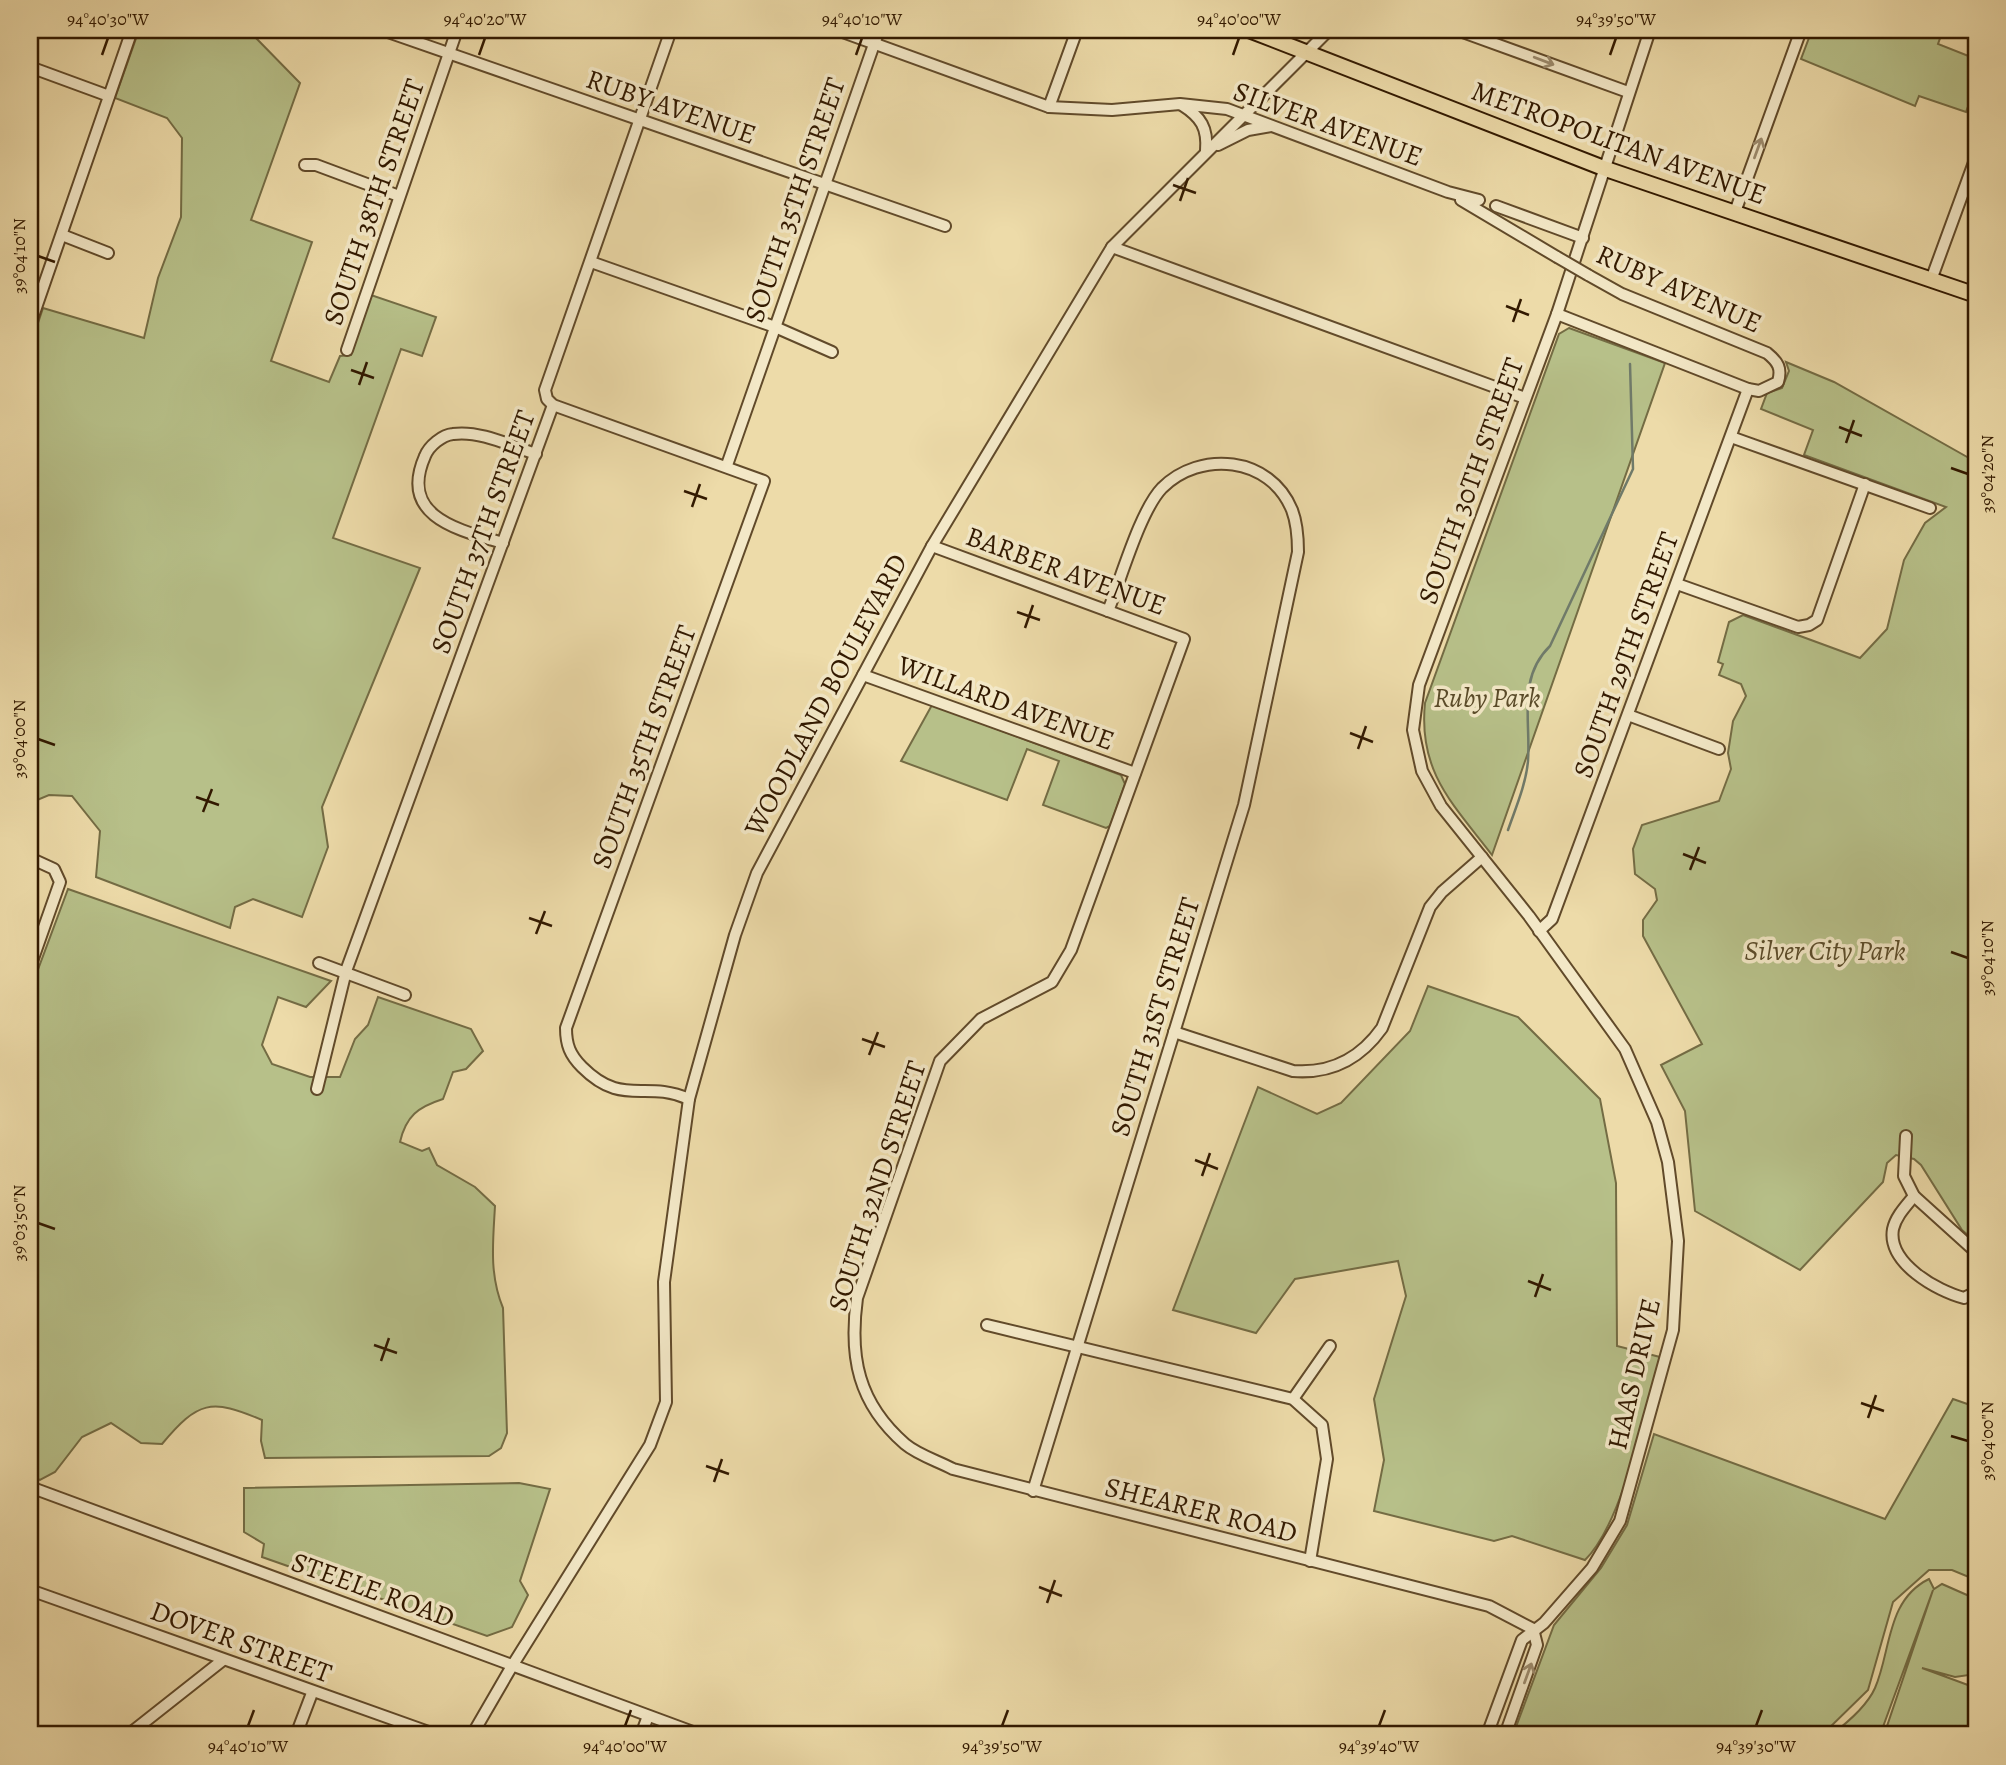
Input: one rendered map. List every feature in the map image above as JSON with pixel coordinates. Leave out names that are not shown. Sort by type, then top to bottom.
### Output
[{"type":"main road","name":"METROPOLITAN AVENUE","points":[[1249,30],[1606,169],[1976,295]]},
{"type":"street","points":[[30,325],[34,296],[62,235],[132,30]]},
{"type":"street","name":"RUBY AVENUE","points":[[382,30],[945,226]]},
{"type":"street","name":"SOUTH 38TH STREET","points":[[347,350],[457,30]]},
{"type":"street","name":"SOUTH 37TH STREET","points":[[317,1089],[346,971],[553,405],[547,399],[545,390],[671,30]]},
{"type":"street","name":"SILVER AVENUE","points":[[837,30],[1049,107],[1112,110],[1180,104],[1244,114],[1448,192],[1479,200]]},
{"type":"street","name":"SOUTH 35TH STREET","points":[[689,1099],[662,1091],[616,1091],[606,1088],[576,1062],[566,1045],[566,1028],[764,481],[727,466],[878,30]]},
{"type":"street","points":[[1049,107],[1077,30]]},
{"type":"street","points":[[1307,52],[1329,30]]},
{"type":"street","points":[[1457,30],[1628,92]]},
{"type":"street","points":[[1494,43],[1499,30]]},
{"type":"street","name":"SOUTH 30TH STREET","points":[[1482,857],[1441,806],[1422,771],[1415,748],[1414,710],[1419,685],[1557,314],[1650,30]]},
{"type":"street","points":[[1735,212],[1801,30]]},
{"type":"street","name":"WOODLAND BOULEVARD","points":[[472,1735],[657,1432],[666,1402],[664,1282],[689,1099],[749,891],[932,546],[1112,247],[1307,52]]},
{"type":"street","points":[[30,67],[109,96]]},
{"type":"street","points":[[1180,104],[1200,118],[1206,129],[1206,151],[1248,130],[1273,126]]},
{"type":"street","points":[[1931,280],[1976,157]]},
{"type":"street","points":[[305,165],[316,165],[399,195]]},
{"type":"street","name":"RUBY AVENUE","points":[[1448,192],[1622,294],[1767,353],[1776,361],[1781,371],[1778,382],[1759,391],[1748,389]]},
{"type":"street","points":[[1496,206],[1583,238]]},
{"type":"street","points":[[62,235],[108,253]]},
{"type":"street","points":[[1112,247],[1525,398]]},
{"type":"street","points":[[591,262],[775,327],[832,352]]},
{"type":"street","points":[[1557,314],[1748,389]]},
{"type":"street","name":"SOUTH 29TH STREET","points":[[1539,931],[1552,919],[1748,389]]},
{"type":"street","points":[[553,405],[727,466]]},
{"type":"street","points":[[503,544],[453,528],[433,515],[418,487],[418,473],[427,451],[451,433],[475,435],[536,454]]},
{"type":"street","points":[[1731,437],[1930,508]]},
{"type":"street","name":"SOUTH 31ST STREET","points":[[1033,1491],[1244,805],[1298,552],[1298,530],[1291,508],[1269,479],[1248,467],[1204,464],[1178,474],[1160,491],[1147,513],[1108,611]]},
{"type":"street","points":[[1677,584],[1798,627],[1810,625],[1817,620],[1865,484]]},
{"type":"street","name":"BARBER AVENUE","points":[[932,546],[1184,639]]},
{"type":"street","name":"SOUTH 32ND STREET","points":[[873,1408],[857,1372],[852,1334],[857,1298],[940,1061],[981,1019],[1052,982],[1080,932],[1184,639]]},
{"type":"street","name":"WILLARD AVENUE","points":[[863,675],[1135,773]]},
{"type":"street","points":[[1628,715],[1719,749]]},
{"type":"street","points":[[1174,1032],[1273,1067],[1310,1073],[1346,1062],[1371,1042],[1391,1008],[1430,906],[1482,857]]},
{"type":"street","name":"HAAS DRIVE","points":[[1482,857],[1625,1049],[1644,1089],[1668,1162],[1678,1241],[1673,1330],[1620,1521],[1592,1568],[1544,1623],[1522,1640],[1487,1735]]},
{"type":"street","points":[[30,858],[46,864],[57,873],[59,889],[30,967]]},
{"type":"street","points":[[318,963],[346,971],[405,995]]},
{"type":"street","points":[[1906,1136],[1904,1176],[1914,1196],[1976,1252]]},
{"type":"street","points":[[1914,1196],[1899,1215],[1894,1227],[1895,1248],[1912,1270],[1947,1294],[1964,1298],[1976,1292]]},
{"type":"street","points":[[987,1325],[1293,1399],[1322,1425],[1327,1459],[1310,1561]]},
{"type":"street","points":[[1293,1399],[1330,1346]]},
{"type":"street","name":"SHEARER ROAD","points":[[873,1408],[906,1445],[953,1469],[1489,1605],[1533,1629]]},
{"type":"street","name":"STEELE ROAD","points":[[30,1487],[701,1735]]},
{"type":"street","name":"DOVER STREET","points":[[30,1590],[312,1693],[437,1735]]},
{"type":"street","points":[[1505,1735],[1537,1646],[1533,1629]]},
{"type":"street","points":[[128,1735],[223,1660]]},
{"type":"street","points":[[296,1735],[312,1693]]},
{"type":"street","points":[[641,1735],[648,1716]]},
{"type":"street","points":[[143,1735],[148,1720]]},
{"type":"green space","points":[[139,30],[241,30],[252,34],[300,83],[251,220],[312,242],[271,361],[329,382],[340,356],[351,355],[371,295],[436,317],[422,356],[401,349],[333,538],[420,568],[322,807],[328,847],[302,917],[253,899],[235,907],[230,928],[96,877],[100,831],[72,796],[49,795],[30,803],[30,347],[43,308],[144,338],[158,278],[181,217],[182,138],[167,118],[115,98]]},
{"type":"green space","points":[[1812,30],[1943,30],[1938,44],[1976,59],[1976,84],[1966,112],[1919,96],[1915,106],[1801,59]]},
{"type":"green space","name":"Ruby Park","points":[[1569,328],[1665,363],[1492,855],[1452,803],[1433,768],[1424,727],[1425,703],[1559,334]]},
{"type":"green space","name":"Silver City Park","points":[[1786,362],[1834,382],[1976,462],[1976,1242],[1962,1230],[1921,1165],[1914,1159],[1896,1155],[1887,1163],[1883,1182],[1800,1270],[1695,1211],[1685,1111],[1661,1065],[1702,1044],[1643,936],[1643,920],[1657,900],[1655,889],[1635,874],[1633,849],[1642,825],[1719,801],[1731,769],[1728,753],[1733,721],[1746,696],[1741,684],[1719,675],[1723,664],[1718,662],[1729,622],[1743,615],[1860,658],[1887,629],[1904,560],[1925,523],[1946,507],[1804,455],[1813,430],[1761,409],[1767,393],[1782,388],[1789,371]]},
{"type":"green space","points":[[932,705],[1121,775],[1125,784],[1110,826],[1106,828],[1043,805],[1059,761],[1027,749],[1007,800],[901,761]]},
{"type":"green space","points":[[68,889],[331,981],[306,1007],[278,997],[262,1045],[272,1064],[310,1077],[340,1077],[355,1039],[368,1025],[378,997],[471,1029],[483,1051],[466,1069],[453,1072],[443,1099],[414,1114],[406,1125],[400,1142],[422,1151],[429,1148],[437,1165],[475,1187],[495,1206],[493,1258],[503,1308],[507,1433],[501,1448],[489,1456],[265,1458],[261,1441],[262,1420],[230,1408],[217,1407],[196,1412],[162,1444],[141,1443],[111,1423],[82,1437],[55,1472],[40,1480],[30,1476],[30,991]]},
{"type":"green space","points":[[1428,986],[1518,1017],[1600,1099],[1616,1183],[1617,1346],[1660,1357],[1640,1435],[1621,1494],[1599,1543],[1585,1560],[1512,1536],[1494,1541],[1374,1511],[1384,1460],[1374,1399],[1406,1296],[1398,1261],[1295,1279],[1256,1333],[1173,1310],[1258,1087],[1317,1114],[1341,1103],[1410,1031]]},
{"type":"green space","points":[[1953,1399],[1976,1407],[1976,1580],[1952,1570],[1929,1570],[1893,1602],[1868,1690],[1822,1735],[1513,1735],[1554,1625],[1601,1568],[1627,1525],[1654,1434],[1885,1519]]},
{"type":"green space","points":[[519,1483],[550,1489],[520,1581],[528,1595],[512,1627],[487,1636],[262,1557],[264,1544],[244,1532],[244,1488]]},
{"type":"green space","points":[[1929,1579],[1934,1589],[1942,1584],[1976,1599],[1976,1674],[1955,1677],[1922,1668],[1976,1688],[1976,1735],[1884,1735],[1933,1590],[1880,1735],[1831,1735],[1856,1714],[1871,1695],[1880,1674],[1897,1613],[1915,1588]]},
{"type":"waterway","points":[[1508,830],[1527,770],[1528,700],[1533,672],[1550,646],[1633,469],[1630,364]]}]
